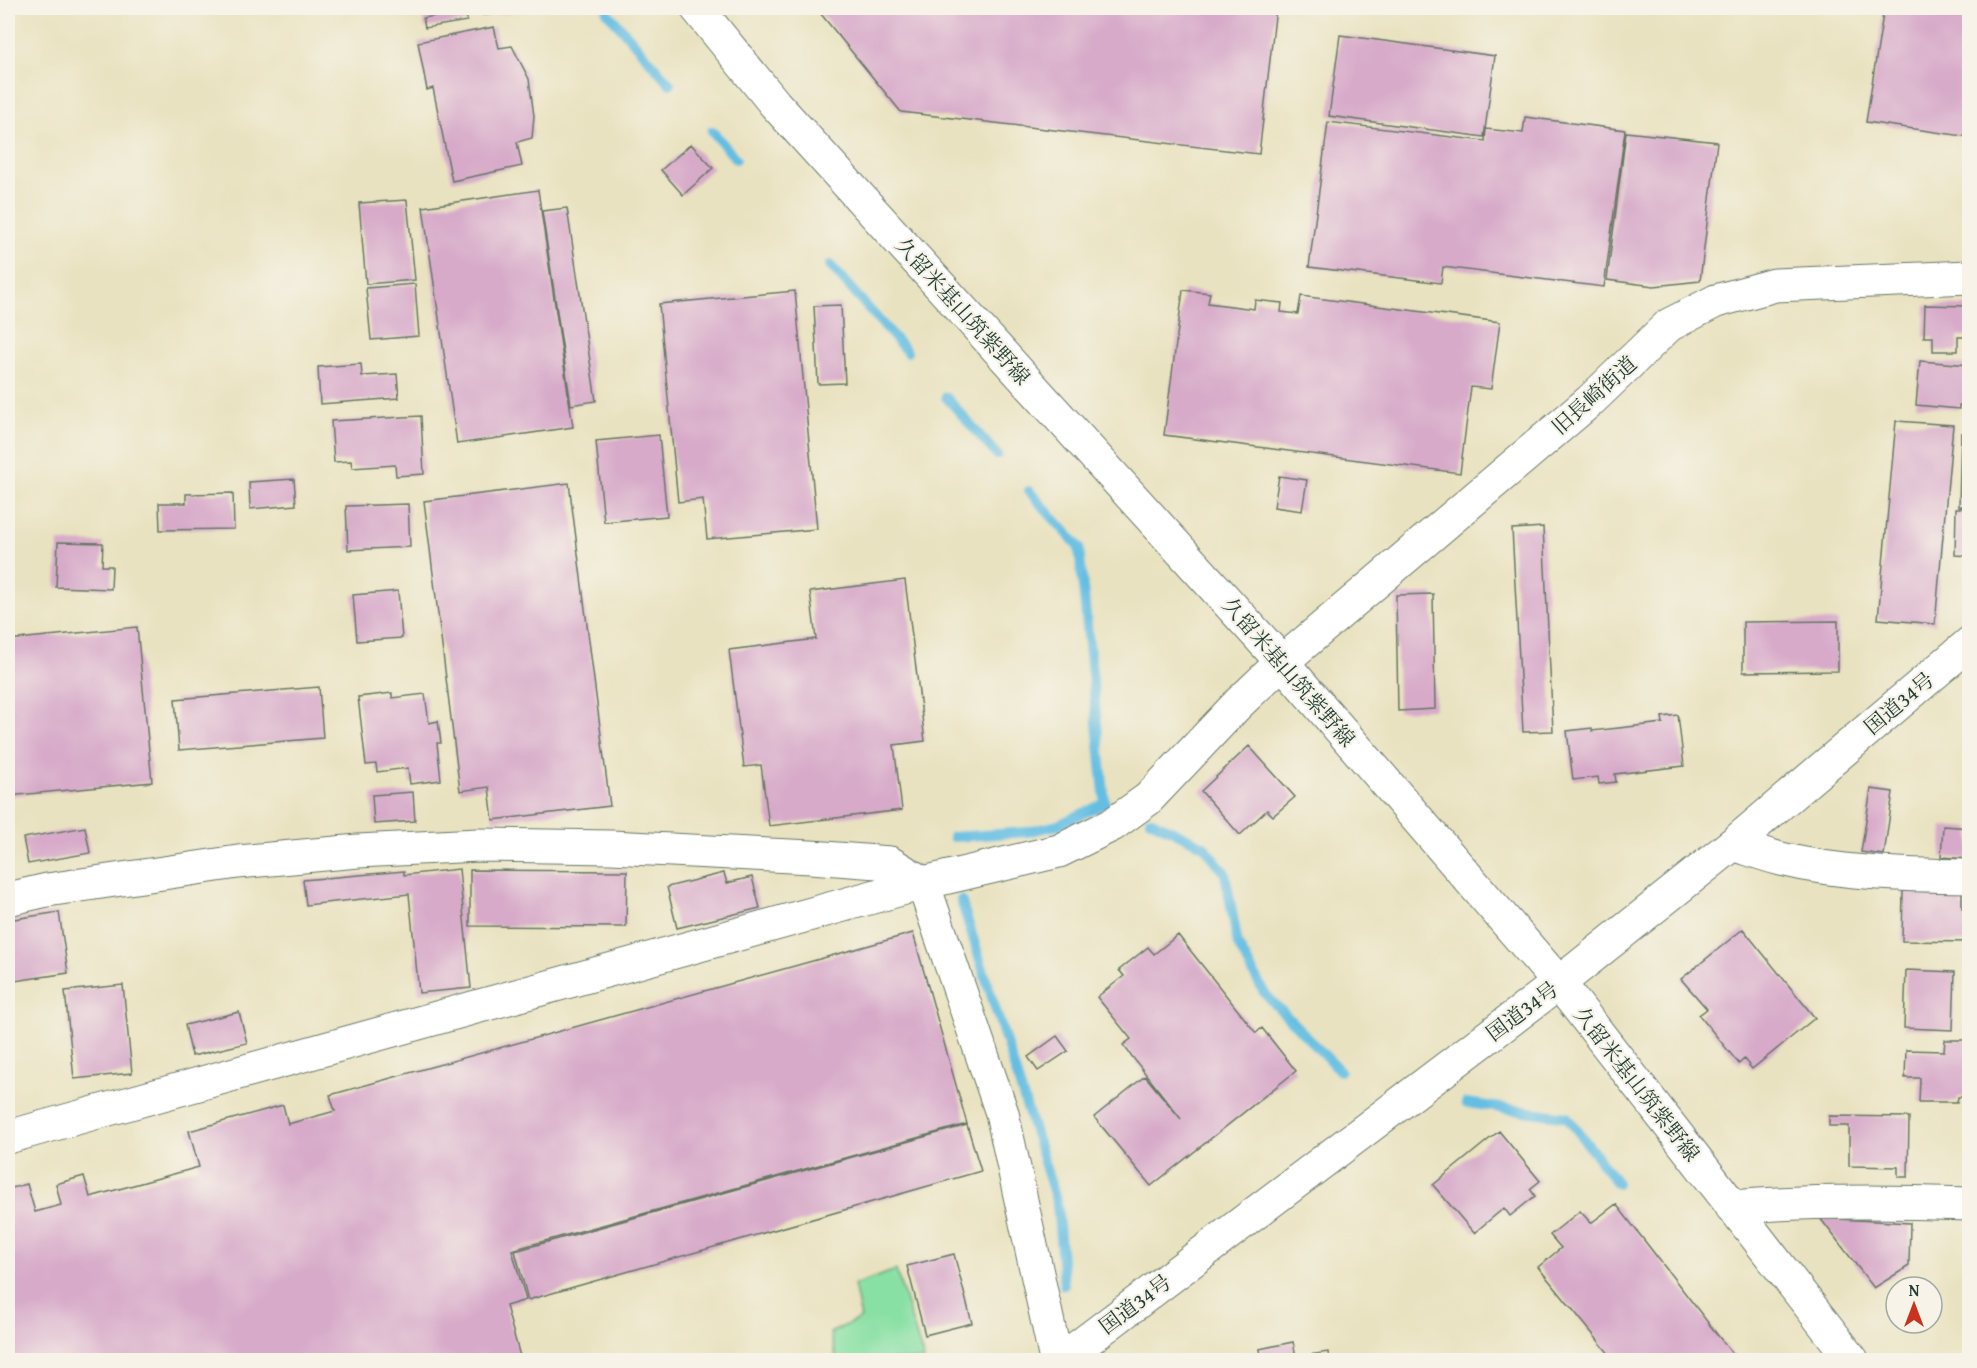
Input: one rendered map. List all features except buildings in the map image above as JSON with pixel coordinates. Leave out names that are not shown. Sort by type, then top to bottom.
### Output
[{"type":"main road","name":"久留米基山筑紫野線","points":[[697,8],[775,104],[1282,662],[1559,983],[1852,1360]]},
{"type":"main road","name":"旧長崎街道","points":[[8,1137],[923,883],[1059,851],[1112,825],[1148,799],[1238,704],[1282,662],[1591,400],[1669,325],[1716,301],[1774,285],[1970,277]]},
{"type":"main road","name":"国道34号","points":[[1061,1360],[1559,983],[1732,844],[1970,643]]},
{"type":"main road","points":[[1732,844],[1782,859],[1844,869],[1898,875],[1970,876]]},
{"type":"main road","points":[[8,898],[47,890],[238,862],[358,851],[478,845],[611,847],[811,857],[890,864],[923,883],[1002,1113],[1056,1360]]},
{"type":"main road","points":[[1732,1207],[1831,1201],[1970,1204]]},
{"type":"green space","points":[[896,1270],[924,1360],[837,1360],[830,1333],[861,1318],[854,1285]]},
{"type":"waterway","points":[[607,12],[670,84]]},
{"type":"waterway","points":[[712,131],[736,159]]},
{"type":"waterway","points":[[830,265],[907,352]]},
{"type":"waterway","points":[[946,397],[997,455]]},
{"type":"waterway","points":[[953,837],[1028,832],[1058,825],[1105,803],[1079,547],[1029,491]]},
{"type":"waterway","points":[[1150,820],[1204,846],[1225,873],[1238,945],[1265,994],[1340,1071]]},
{"type":"waterway","points":[[961,900],[1057,1203],[1064,1285]]},
{"type":"waterway","points":[[1466,1103],[1567,1117],[1617,1183]]}]
